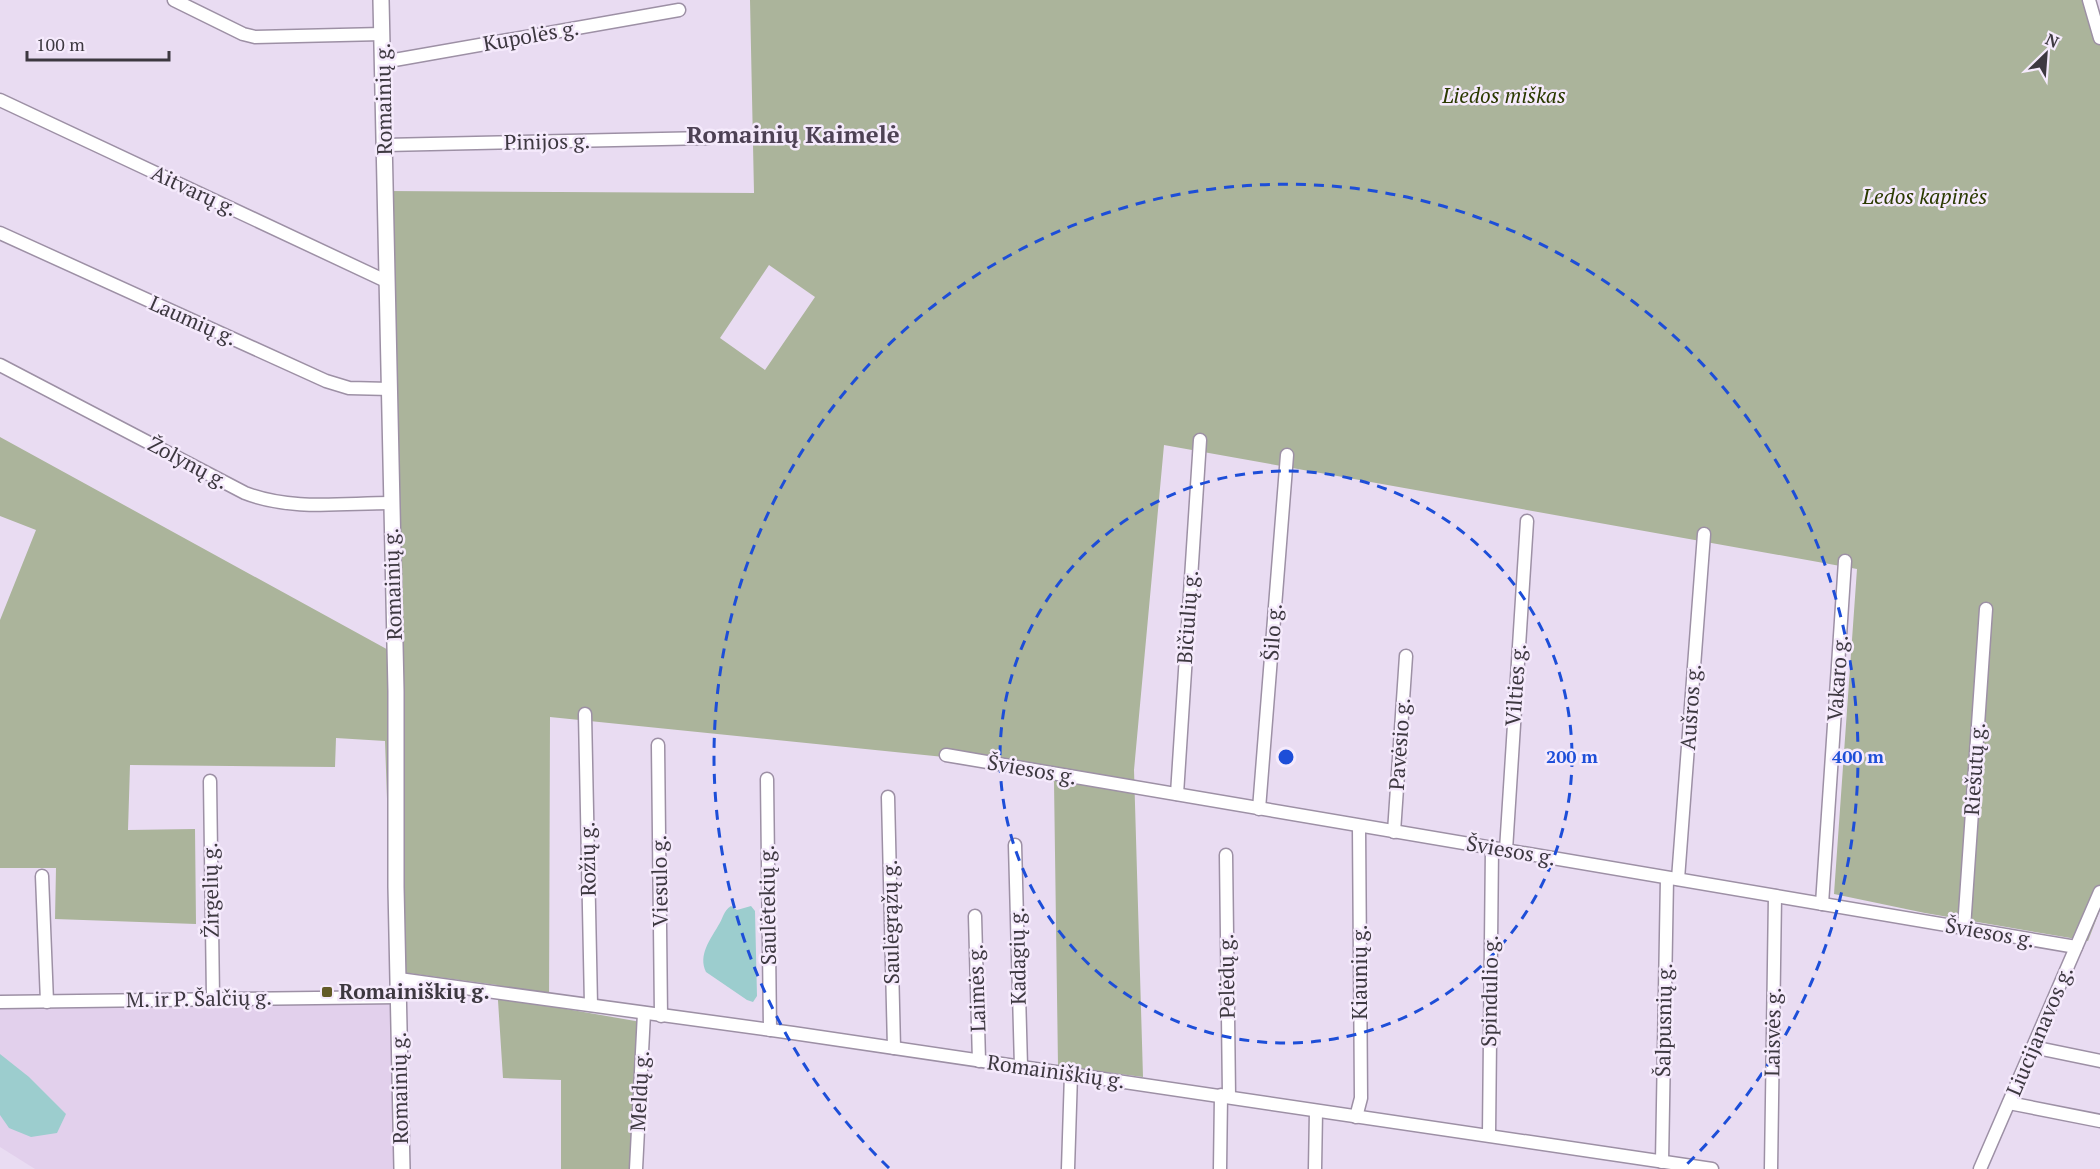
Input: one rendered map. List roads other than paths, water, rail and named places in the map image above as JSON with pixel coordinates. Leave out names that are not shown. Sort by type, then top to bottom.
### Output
[{"type":"main road","name":"Romainių g.","points":[[381,0],[396,691],[402,1169]]},
{"type":"street","points":[[174,0],[243,34],[255,37],[382,34]]},
{"type":"street","points":[[2089,0],[2100,38]]},
{"type":"street","name":"Kupolės g.","points":[[383,62],[679,10]]},
{"type":"street","name":"Aitvarų g.","points":[[0,100],[388,282]]},
{"type":"street","name":"Pinijos g.","points":[[385,145],[709,138]]},
{"type":"street","name":"Laumių g.","points":[[0,233],[326,381],[349,388],[390,389]]},
{"type":"street","name":"Žolynų g.","points":[[0,365],[264,501],[287,504],[391,502]]},
{"type":"street","name":"Bičiulių g.","points":[[1177,794],[1200,440]]},
{"type":"street","name":"Šilo g.","points":[[1259,809],[1287,455]]},
{"type":"street","name":"Vilties g.","points":[[1506,850],[1527,521]]},
{"type":"street","name":"Aušros g.","points":[[1673,878],[1704,534]]},
{"type":"street","name":"Vakaro g.","points":[[1822,904],[1845,561]]},
{"type":"street","name":"Riešutų g.","points":[[1964,928],[1986,609]]},
{"type":"street","name":"Pavėsio g.","points":[[1394,832],[1406,656]]},
{"type":"street","name":"Rožių g.","points":[[585,714],[591,1005]]},
{"type":"street","name":"Viesulo g.","points":[[658,745],[661,1016]]},
{"type":"street","name":"Šviesos g.","points":[[946,755],[1359,827],[2076,947]]},
{"type":"street","name":"Saulėtekių g.","points":[[767,779],[770,1030]]},
{"type":"street","name":"Žirgelių g.","points":[[210,781],[213,998]]},
{"type":"street","name":"Saulėgrąžų g.","points":[[888,797],[894,1048]]},
{"type":"street","name":"Kiaunių g.","points":[[1356,1117],[1361,1098],[1359,827]]},
{"type":"street","name":"Kadagių g.","points":[[1015,845],[1021,1068]]},
{"type":"street","name":"Spindulio g.","points":[[1489,1135],[1492,848]]},
{"type":"street","name":"Pelėdų g.","points":[[1220,1169],[1225,1096],[1226,855]]},
{"type":"street","points":[[42,876],[47,1002]]},
{"type":"street","name":"Šalpusnių g.","points":[[1662,1162],[1673,878]]},
{"type":"street","name":"Liucijanavos g.","points":[[1980,1169],[2100,892]]},
{"type":"street","name":"Laisvės g.","points":[[1771,1169],[1775,896]]},
{"type":"street","name":"Laimės g.","points":[[975,916],[979,1061]]},
{"type":"street","name":"Romainiškių g.","points":[[399,979],[770,1030],[1489,1135],[1646,1164],[1662,1162],[1712,1169]]},
{"type":"street","name":"M. ir P. Šalčių g.","points":[[0,1002],[399,997]]},
{"type":"street","name":"Meldų g.","points":[[636,1169],[644,1013]]},
{"type":"street","points":[[2033,1047],[2100,1061]]},
{"type":"street","points":[[1068,1169],[1071,1074]]},
{"type":"street","points":[[2009,1102],[2100,1121]]},
{"type":"street","points":[[1315,1169],[1316,1111]]},
{"type":"place","name":"Romainiškių g.","points":[[327,992]]},
{"type":"district","name":"Romainių Kaimelė","points":[[793,135]]},
{"type":"park label","name":"Liedos miškas","points":[[1504,96]]},
{"type":"park label","name":"Ledos kapinės","points":[[1925,197]]}]
